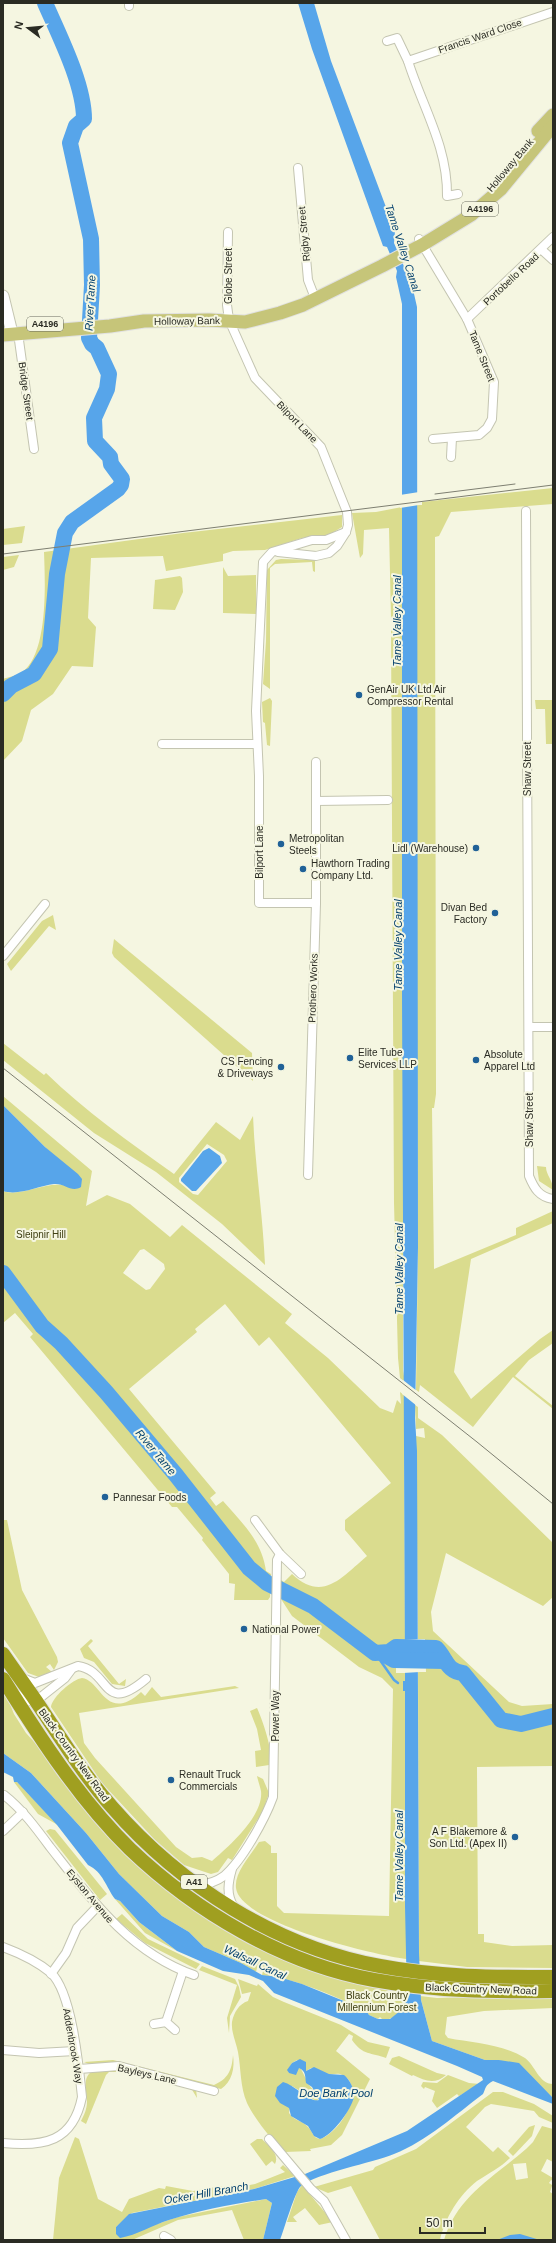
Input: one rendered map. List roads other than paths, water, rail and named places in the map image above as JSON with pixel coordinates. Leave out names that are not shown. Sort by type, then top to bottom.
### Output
[{"type":"highway","name":"Black Country New Road","points":[[3,1654],[95,1786],[112,1806],[157,1853],[198,1885],[236,1911],[283,1934],[321,1950],[378,1966],[456,1976],[553,1977]]},
{"type":"highway","name":"Black Country New Road","points":[[4,1680],[47,1746],[78,1789],[130,1848],[158,1874],[223,1920],[280,1949],[342,1972],[401,1985],[477,1991],[553,1991]]},
{"type":"main road","name":"Holloway Bank","points":[[421,242],[482,198],[553,115]]},
{"type":"main road","name":"Holloway Bank","points":[[9,331],[144,321],[229,320],[314,295],[456,226],[484,205],[515,174],[553,126]]},
{"type":"street","name":"Francis Ward Close","points":[[408,61],[553,12]]},
{"type":"street","points":[[387,41],[397,38],[408,61],[418,93],[440,143],[448,183],[448,196],[458,194]]},
{"type":"street","name":"Rigby Street","points":[[298,168],[308,280],[314,295]]},
{"type":"street","name":"Globe Street","points":[[228,232],[227,305],[229,320]]},
{"type":"street","name":"Portobello Road","points":[[467,319],[553,238]]},
{"type":"street","name":"Tame Street","points":[[421,242],[467,319],[494,382],[492,419]]},
{"type":"street","points":[[542,250],[553,260]]},
{"type":"street","points":[[3,296],[9,331]]},
{"type":"street","name":"Bilport Lane","points":[[229,320],[255,378],[322,447],[347,512],[348,524],[346,532]]},
{"type":"street","name":"Bridge Street","points":[[9,331],[34,450]]},
{"type":"street","points":[[432,439],[479,435],[487,428],[492,419],[500,421]]},
{"type":"street","points":[[451,457],[452,438]]},
{"type":"street","name":"Shaw Street","points":[[526,511],[529,1176],[541,1195],[553,1199]]},
{"type":"street","points":[[272,552],[316,556],[329,553],[337,546],[346,532]]},
{"type":"street","points":[[272,552],[312,540],[326,540],[346,532]]},
{"type":"street","name":"Bilport Lane","points":[[272,552],[263,562],[262,569],[262,613],[256,711],[259,776],[259,903],[316,904]]},
{"type":"street","points":[[162,744],[257,744]]},
{"type":"street","name":"Prothero Works","points":[[308,1174],[316,904],[316,762]]},
{"type":"street","points":[[316,801],[388,800]]},
{"type":"street","points":[[3,956],[45,904]]},
{"type":"street","points":[[528,1027],[553,1027]]},
{"type":"street","points":[[255,1520],[280,1554],[301,1574]]},
{"type":"street","name":"Power Way","points":[[198,1885],[214,1882],[232,1868],[266,1816],[273,1797],[277,1560],[280,1554]]},
{"type":"street","points":[[19,1677],[35,1683],[78,1666],[88,1669],[110,1691],[123,1694],[130,1692],[146,1680]]},
{"type":"street","points":[[4,1680],[24,1699],[31,1702],[36,1701],[51,1690],[65,1678],[71,1670]]},
{"type":"street","points":[[44,1714],[46,1702],[51,1690]]},
{"type":"street","name":"Eyston Avenue","points":[[4,1795],[23,1812],[97,1907],[130,1939],[183,1972],[194,1975]]},
{"type":"street","points":[[3,1831],[23,1812]]},
{"type":"street","name":"Power Way","points":[[232,1868],[228,1890],[229,1899],[236,1911]]},
{"type":"street","points":[[51,1974],[66,1953],[77,1928],[97,1907]]},
{"type":"street","name":"Addenbrook Way","points":[[3,1947],[20,1954],[51,1974],[64,1996],[69,2012],[79,2069],[82,2097],[79,2110],[73,2123],[65,2131],[37,2145],[3,2143]]},
{"type":"street","points":[[166,2022],[183,1972]]},
{"type":"street","points":[[154,2024],[166,2022]]},
{"type":"street","points":[[166,2022],[175,2030]]},
{"type":"street","points":[[3,2050],[39,2053],[75,2051]]},
{"type":"street","name":"Bayleys Lane","points":[[79,2069],[119,2066],[214,2091]]},
{"type":"street","points":[[269,2139],[324,2201],[346,2240]]},
{"type":"water","points":[[298,3],[314,3],[331,61],[395,231],[394,243],[412,285],[417,307],[418,1247],[415,1418],[417,1451],[419,1953],[421,2000],[432,2041],[485,2060],[499,2060],[519,2063],[553,2098],[553,2104],[493,2081],[490,2082],[483,2094],[429,2135],[406,2149],[319,2177],[301,2186],[293,2203],[280,2240],[263,2240],[272,2203],[266,2199],[181,2216],[133,2235],[120,2238],[116,2234],[116,2227],[129,2214],[254,2189],[305,2174],[407,2131],[483,2080],[482,2077],[457,2066],[274,1993],[263,1981],[249,1975],[223,1971],[177,1951],[139,1922],[120,1901],[115,1899],[101,1876],[88,1865],[57,1825],[17,1782],[14,1782],[13,1777],[3,1772],[3,1753],[31,1773],[86,1833],[119,1874],[162,1916],[189,1932],[204,1947],[241,1963],[262,1975],[279,1977],[302,1984],[366,2010],[369,2015],[378,2019],[390,2019],[400,2011],[407,2000],[405,1906],[405,1691],[403,1691],[405,1673],[402,995],[402,304],[396,277],[397,271],[387,247],[383,246],[312,49]]},
{"type":"water","points":[[3,1105],[45,1147],[78,1174],[82,1179],[81,1187],[74,1189],[54,1184],[22,1192],[3,1191]]},
{"type":"water","points":[[209,1148],[220,1156],[222,1163],[196,1191],[192,1191],[181,1181],[181,1179],[203,1151]]},
{"type":"water","name":"Doe Bank Pool","points":[[300,2059],[306,2062],[306,2071],[314,2067],[329,2074],[344,2075],[350,2082],[354,2091],[354,2097],[345,2115],[330,2133],[320,2139],[314,2136],[308,2126],[291,2116],[289,2108],[280,2103],[275,2096],[277,2087],[283,2082],[292,2086],[311,2099],[319,2100],[312,2087],[306,2083],[305,2074],[303,2071],[299,2068],[296,2075],[289,2073],[287,2070],[292,2063]]},
{"type":"water","points":[[520,2234],[540,2240],[497,2240],[510,2235]]},
{"type":"waterway","name":"River Tame","points":[[3,694],[11,686],[34,674],[50,649],[57,574],[65,533],[72,522],[118,489],[121,485],[122,479],[111,464],[110,457],[95,441],[94,418],[107,389],[109,374],[97,348],[92,344],[89,338],[92,285],[91,239],[70,143],[76,126],[84,119],[83,105],[70,60],[45,3]]},
{"type":"waterway","name":"River Tame","points":[[3,1273],[42,1326],[61,1343],[106,1392],[176,1475],[249,1568],[267,1583],[313,1606],[375,1653],[389,1652],[396,1647],[436,1648],[453,1670],[463,1673],[501,1720],[521,1724],[553,1716]]},
{"type":"waterway","points":[[375,1653],[394,1680],[398,1683]]},
{"type":"waterway","name":"River Tame","points":[[382,1653],[394,1660],[445,1661]]},
{"type":"tram line","points":[[435,494],[515,484]]},
{"type":"tram line","points":[[3,554],[553,485]]},
{"type":"tram line","points":[[3,1068],[477,1442],[553,1504]]},
{"type":"place","name":"GenAir UK Ltd Air Compressor Rental","points":[[359,695]]},
{"type":"place","name":"Metropolitan Steels","points":[[281,844]]},
{"type":"place","name":"Lidl (Warehouse)","points":[[476,848]]},
{"type":"place","name":"Hawthorn Trading Company Ltd.","points":[[303,869]]},
{"type":"place","name":"Divan Bed Factory","points":[[495,913]]},
{"type":"place","name":"Elite Tube Services LLP","points":[[350,1058]]},
{"type":"place","name":"Absolute Apparel Ltd","points":[[476,1060]]},
{"type":"place","name":"CS Fencing & Driveways","points":[[281,1067]]},
{"type":"place","name":"Pannesar Foods","points":[[105,1497]]},
{"type":"place","name":"National Power","points":[[244,1629]]},
{"type":"place","name":"Renault Truck Commercials","points":[[171,1780]]},
{"type":"place","name":"A F Blakemore & Son Ltd. (Apex II)","points":[[515,1837]]},
{"type":"water label","name":"Tame Valley Canal","points":[[403,248]]},
{"type":"water label","name":"Tame Valley Canal","points":[[397,621]]},
{"type":"water label","name":"Tame Valley Canal","points":[[398,945]]},
{"type":"water label","name":"Tame Valley Canal","points":[[399,1269]]},
{"type":"water label","name":"Tame Valley Canal","points":[[399,1856]]},
{"type":"water label","name":"Walsall Canal","points":[[255,1962]]},
{"type":"water label","name":"Ocker Hill Branch","points":[[206,2193]]},
{"type":"park label","name":"Sleipnir Hill","points":[[41,1234]]},
{"type":"park label","name":"Black Country Millennium Forest","points":[[377,2000]]}]
